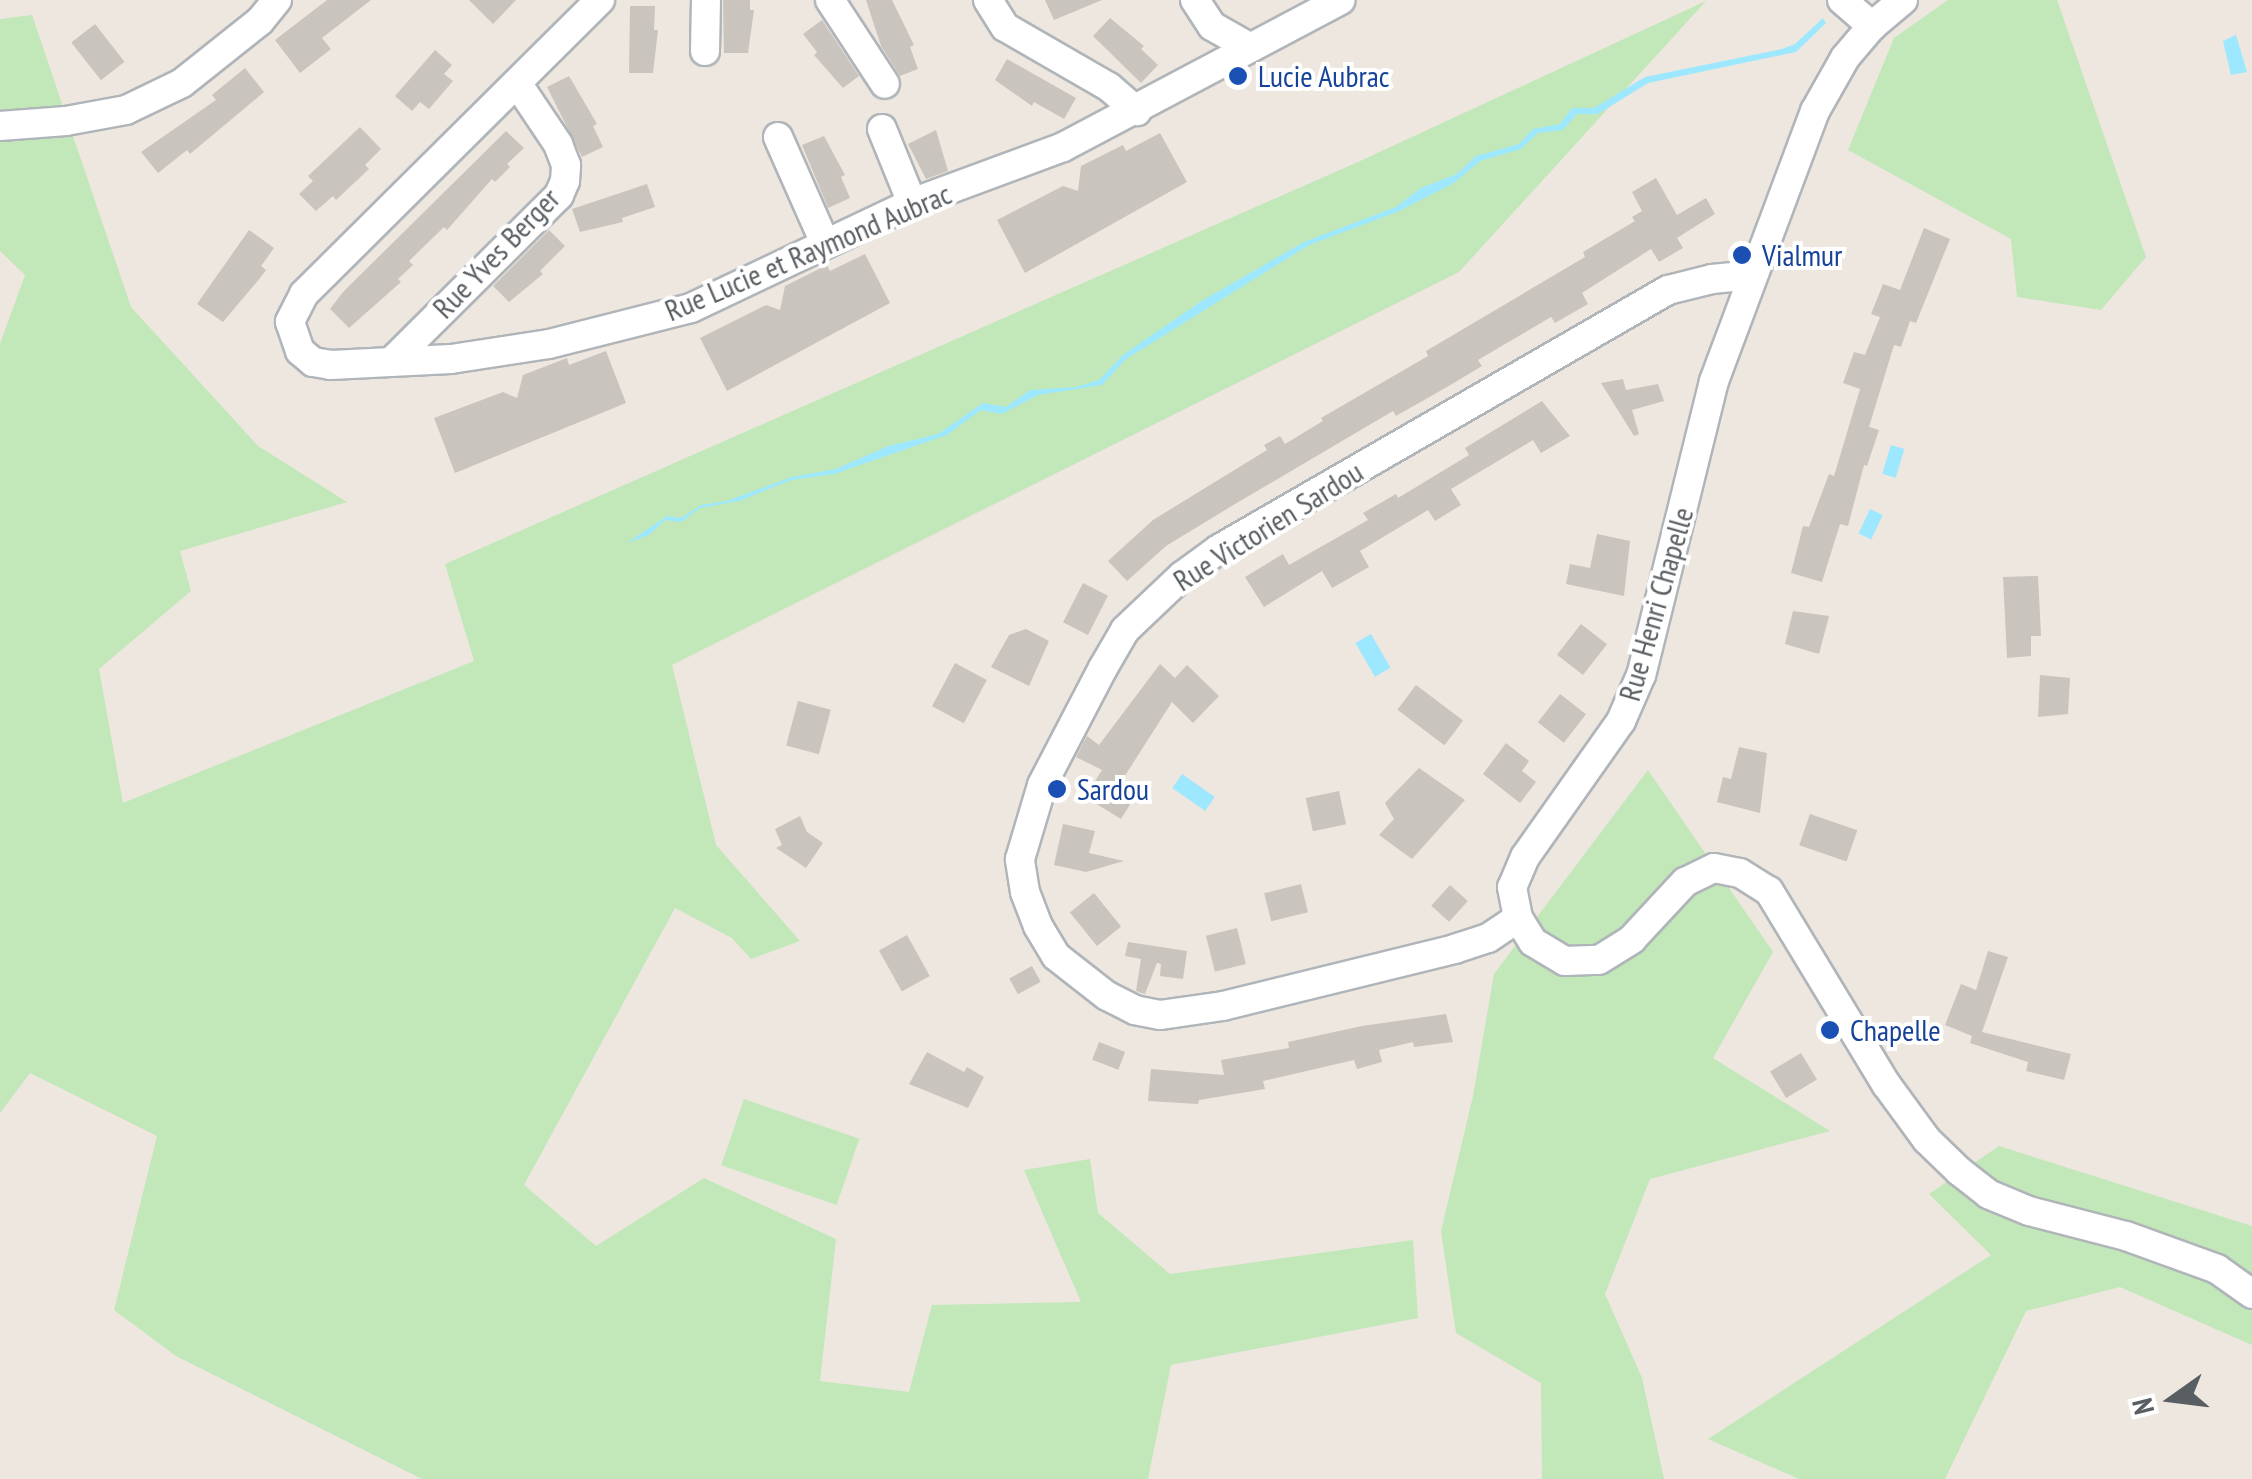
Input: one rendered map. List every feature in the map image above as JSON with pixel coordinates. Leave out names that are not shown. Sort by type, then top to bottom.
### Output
[{"type":"street","points":[[0,126],[66,121],[126,110],[182,83],[260,21],[277,0]]},
{"type":"street","name":"Rue Lucie et Raymond Aubrac","points":[[600,0],[294,306],[292,336],[313,362],[451,359],[620,329],[690,308],[912,204],[1063,147],[1137,111],[1335,1]]},
{"type":"street","points":[[705,51],[706,0]]},
{"type":"street","points":[[830,0],[885,84]]},
{"type":"street","points":[[988,0],[1005,27],[1108,86],[1137,111]]},
{"type":"street","points":[[1194,0],[1212,26],[1249,48]]},
{"type":"street","points":[[1842,0],[1872,26]]},
{"type":"street","name":"Rue Henri Chapelle","points":[[1518,918],[1512,887],[1525,857],[1621,721],[1641,675],[1714,381],[1815,110],[1844,58],[1872,26],[1903,0]]},
{"type":"street","name":"Rue Yves Berger","points":[[391,362],[559,195],[566,165],[558,144],[517,82]]},
{"type":"street","points":[[882,129],[912,204]]},
{"type":"street","points":[[778,138],[825,243]]},
{"type":"street","name":"Rue Victorien Sardou","points":[[1518,918],[1488,938],[1456,949],[1223,1006],[1160,1014],[1135,1010],[1107,996],[1056,956],[1031,909],[1020,859],[1042,784],[1103,668],[1126,630],[1182,576],[1249,532],[1668,290],[1754,275]]},
{"type":"street","points":[[1518,918],[1534,942],[1565,962],[1599,960],[1632,939],[1685,882],[1714,868],[1740,872],[1769,891],[1886,1084],[1927,1140],[1959,1171],[1988,1194],[2126,1236],[2216,1269],[2252,1294]]},
{"type":"green space","points":[[1948,0],[2057,0],[2146,257],[2101,310],[2017,297],[2011,239],[1848,150],[1894,38]]},
{"type":"green space","points":[[1706,1],[1459,272],[672,665],[716,845],[800,941],[751,959],[732,938],[675,908],[524,1185],[596,1246],[704,1178],[836,1239],[820,1381],[909,1392],[932,1305],[1081,1302],[1024,1170],[1090,1159],[1098,1213],[1170,1274],[1413,1240],[1418,1318],[1171,1365],[1148,1479],[422,1479],[176,1356],[114,1310],[157,1136],[30,1073],[0,1113],[0,344],[25,275],[0,251],[0,19],[32,15],[131,307],[258,446],[347,502],[180,551],[191,591],[99,669],[123,803],[474,661],[445,564],[1358,162]]},
{"type":"green space","points":[[1648,770],[1773,952],[1713,1058],[1830,1131],[1650,1179],[1605,1294],[1642,1378],[1664,1479],[1542,1479],[1541,1383],[1456,1333],[1441,1231],[1473,1096],[1494,974]]},
{"type":"green space","points":[[744,1099],[859,1139],[837,1205],[721,1165]]},
{"type":"green space","points":[[1999,1146],[2252,1226],[2252,1345],[2120,1287],[2026,1311],[1945,1479],[1799,1479],[1708,1439],[1991,1255],[1929,1194]]},
{"type":"water","points":[[1823,18],[1826,23],[1796,52],[1648,83],[1598,114],[1577,114],[1563,130],[1538,133],[1521,149],[1480,161],[1454,183],[1397,212],[1309,245],[1126,359],[1102,385],[1038,395],[1002,414],[981,410],[947,435],[834,474],[791,480],[739,501],[700,508],[681,522],[665,520],[649,535],[627,543],[667,516],[681,518],[701,505],[727,501],[792,477],[836,469],[888,446],[938,434],[983,403],[1006,407],[1030,390],[1076,387],[1099,380],[1123,355],[1200,302],[1304,242],[1396,207],[1421,188],[1457,174],[1476,156],[1519,144],[1533,129],[1560,124],[1572,108],[1594,108],[1645,77],[1782,49],[1795,44]]},
{"type":"water","points":[[2236,35],[2247,72],[2231,75],[2223,41]]},
{"type":"water","points":[[1891,445],[1904,449],[1896,478],[1882,474]]},
{"type":"water","points":[[1870,509],[1883,515],[1871,539],[1859,533]]},
{"type":"water","points":[[1371,634],[1390,668],[1375,677],[1355,643]]},
{"type":"water","points":[[1182,774],[1215,797],[1205,811],[1172,788]]},
{"type":"building","points":[[327,0],[371,0],[322,38],[331,49],[300,73],[275,40]]},
{"type":"building","points":[[469,0],[516,0],[493,24]]},
{"type":"building","points":[[723,0],[750,0],[750,10],[754,10],[748,53],[724,53]]},
{"type":"building","points":[[866,0],[892,0],[914,45],[910,47],[918,69],[900,76],[881,46]]},
{"type":"building","points":[[1045,0],[1102,0],[1054,20]]},
{"type":"building","points":[[630,6],[655,6],[654,30],[658,30],[653,73],[629,73]]},
{"type":"building","points":[[1110,18],[1144,46],[1141,49],[1158,65],[1141,83],[1093,36]]},
{"type":"building","points":[[822,20],[859,76],[843,88],[814,55],[817,52],[803,34]]},
{"type":"building","points":[[95,24],[125,62],[101,80],[71,42]]},
{"type":"building","points":[[435,50],[452,65],[444,74],[453,81],[429,109],[420,102],[412,111],[395,96]]},
{"type":"building","points":[[1007,59],[1076,98],[1064,119],[1034,102],[1032,106],[995,80]]},
{"type":"building","points":[[245,68],[264,92],[190,154],[187,150],[158,173],[141,152],[216,100],[212,95]]},
{"type":"building","points":[[569,76],[597,124],[593,126],[603,147],[582,157],[547,87]]},
{"type":"building","points":[[360,127],[381,149],[365,165],[369,169],[336,200],[333,196],[316,211],[299,194],[313,181],[308,176]]},
{"type":"building","points":[[936,130],[948,171],[926,179],[908,144]]},
{"type":"building","points":[[506,131],[524,148],[507,164],[510,167],[495,182],[492,179],[447,230],[444,227],[409,261],[413,265],[398,279],[401,282],[349,328],[330,309],[343,292]]},
{"type":"building","points":[[1160,133],[1187,182],[1025,273],[997,220],[1063,186],[1078,191],[1081,166],[1123,145],[1126,151]]},
{"type":"building","points":[[824,136],[845,175],[841,177],[850,198],[828,208],[802,145]]},
{"type":"building","points":[[1656,178],[1677,215],[1706,198],[1715,214],[1677,238],[1683,248],[1659,262],[1651,249],[1582,293],[1588,304],[1555,323],[1551,317],[1478,360],[1482,366],[1447,387],[1396,416],[1393,411],[1230,507],[1166,546],[1127,581],[1108,561],[1153,520],[1267,450],[1264,445],[1280,436],[1285,444],[1323,421],[1321,418],[1428,356],[1426,351],[1585,257],[1583,252],[1635,221],[1632,217],[1642,211],[1632,192]]},
{"type":"building","points":[[647,184],[655,207],[622,218],[623,222],[580,232],[572,209]]},
{"type":"building","points":[[1924,228],[1950,239],[1916,323],[1910,321],[1901,347],[1894,345],[1869,427],[1879,430],[1867,466],[1864,465],[1848,526],[1840,524],[1822,582],[1791,573],[1803,526],[1809,527],[1829,474],[1834,476],[1860,389],[1843,383],[1854,352],[1865,355],[1880,317],[1871,314],[1883,284],[1900,290]]},
{"type":"building","points":[[249,230],[274,248],[261,266],[266,270],[223,322],[197,304]]},
{"type":"building","points":[[549,230],[565,246],[540,271],[543,274],[509,302],[493,286]]},
{"type":"building","points":[[865,254],[890,303],[727,391],[700,338],[766,305],[780,310],[785,286],[827,265],[830,271]]},
{"type":"building","points":[[606,351],[626,403],[455,473],[434,418],[503,392],[517,398],[523,375],[567,358],[569,365]]},
{"type":"building","points":[[1623,379],[1626,390],[1658,384],[1664,401],[1632,410],[1639,434],[1634,436],[1601,383]]},
{"type":"building","points":[[1542,401],[1570,436],[1541,453],[1533,440],[1451,489],[1461,505],[1435,521],[1428,510],[1360,551],[1369,567],[1332,588],[1322,571],[1264,607],[1245,577],[1283,554],[1289,565],[1368,520],[1363,513],[1396,494],[1398,498],[1469,455],[1465,448]]},
{"type":"building","points":[[1597,534],[1630,541],[1624,596],[1566,584],[1570,564],[1590,568]]},
{"type":"building","points":[[2038,576],[2041,636],[2031,636],[2031,656],[2007,658],[2003,577]]},
{"type":"building","points":[[1083,583],[1108,596],[1088,635],[1063,622]]},
{"type":"building","points":[[1793,611],[1829,616],[1819,654],[1785,644]]},
{"type":"building","points":[[1581,624],[1607,644],[1583,675],[1557,655]]},
{"type":"building","points":[[1026,629],[1049,641],[1029,686],[991,667],[1009,635]]},
{"type":"building","points":[[955,663],[987,680],[964,723],[932,706]]},
{"type":"building","points":[[1160,664],[1175,678],[1187,665],[1219,696],[1193,723],[1172,702],[1121,782],[1138,792],[1121,819],[1085,797],[1102,770],[1076,757],[1087,736],[1099,745]]},
{"type":"building","points":[[2040,675],[2070,678],[2068,714],[2038,717]]},
{"type":"building","points":[[1416,685],[1463,721],[1444,745],[1397,710]]},
{"type":"building","points":[[1560,694],[1586,714],[1564,743],[1538,722]]},
{"type":"building","points":[[798,701],[831,710],[819,754],[786,745]]},
{"type":"building","points":[[1506,743],[1529,761],[1522,771],[1536,782],[1520,803],[1483,774]]},
{"type":"building","points":[[1739,747],[1767,753],[1760,813],[1717,802],[1723,777],[1731,779]]},
{"type":"building","points":[[1419,768],[1465,800],[1412,859],[1379,835],[1394,819],[1385,803]]},
{"type":"building","points":[[1339,791],[1346,824],[1313,831],[1306,798]]},
{"type":"building","points":[[1810,814],[1857,830],[1847,861],[1799,845]]},
{"type":"building","points":[[800,816],[807,832],[823,843],[806,868],[776,848],[782,845],[775,829]]},
{"type":"building","points":[[1063,824],[1095,831],[1089,853],[1124,861],[1086,872],[1054,865]]},
{"type":"building","points":[[1301,884],[1308,912],[1271,921],[1264,893]]},
{"type":"building","points":[[1450,885],[1468,901],[1449,922],[1431,906]]},
{"type":"building","points":[[1094,893],[1121,926],[1097,946],[1070,913]]},
{"type":"building","points":[[1237,928],[1246,964],[1215,972],[1206,936]]},
{"type":"building","points":[[907,935],[930,976],[902,992],[879,951]]},
{"type":"building","points":[[1128,942],[1187,951],[1183,979],[1160,976],[1161,964],[1157,963],[1145,994],[1136,991],[1141,959],[1125,956]]},
{"type":"building","points":[[1988,951],[2008,957],[1982,1032],[2071,1054],[2064,1080],[2026,1071],[2028,1062],[1970,1043],[1972,1036],[1945,1025],[1961,984],[1976,990]]},
{"type":"building","points":[[1032,966],[1041,982],[1018,994],[1009,979]]},
{"type":"building","points":[[1446,1014],[1453,1042],[1414,1047],[1413,1042],[1379,1050],[1382,1062],[1357,1069],[1354,1060],[1263,1081],[1265,1089],[1199,1100],[1198,1104],[1148,1101],[1151,1069],[1224,1075],[1221,1060],[1289,1048],[1288,1042],[1362,1026]]},
{"type":"building","points":[[1099,1042],[1125,1052],[1118,1070],[1092,1060]]},
{"type":"building","points":[[927,1052],[964,1072],[967,1067],[984,1077],[968,1108],[909,1084]]},
{"type":"building","points":[[1801,1053],[1817,1080],[1786,1098],[1770,1072]]},
{"type":"place","name":"Lucie Aubrac","points":[[1238,76]]},
{"type":"place","name":"Vialmur","points":[[1742,255]]},
{"type":"place","name":"Sardou","points":[[1057,789]]},
{"type":"place","name":"Chapelle","points":[[1830,1030]]}]
